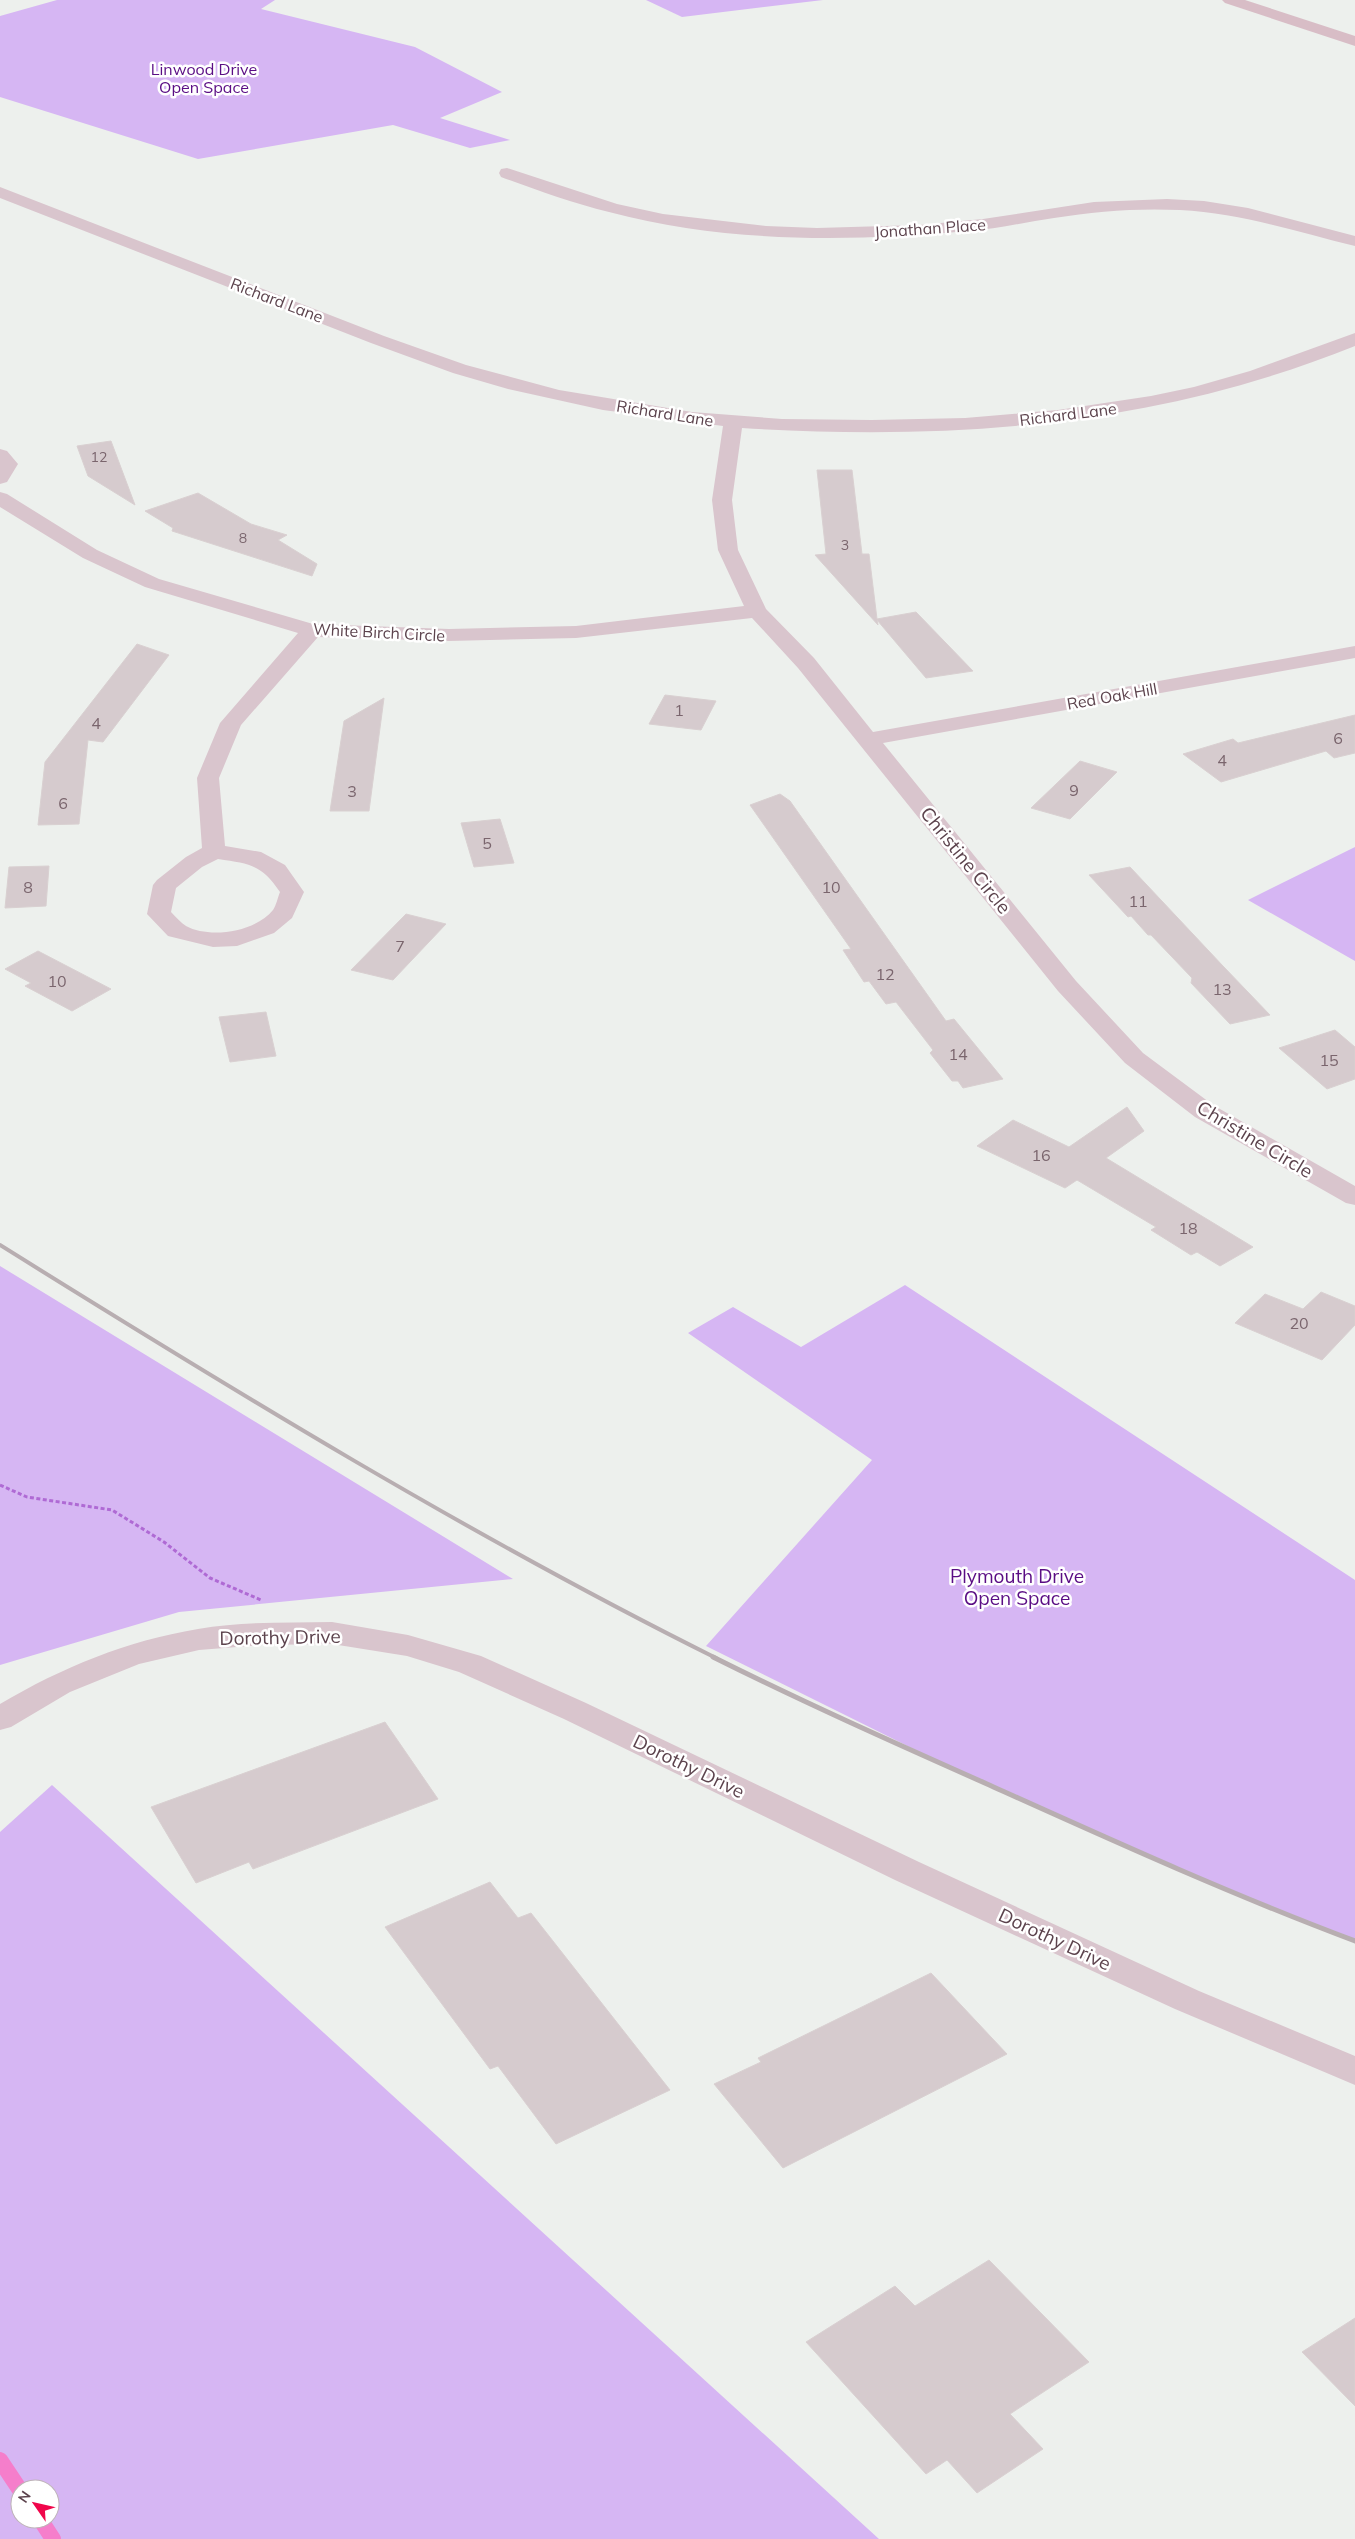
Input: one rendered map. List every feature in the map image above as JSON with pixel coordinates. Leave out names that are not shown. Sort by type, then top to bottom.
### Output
[{"type":"street","points":[[1230,0],[1355,41]]},
{"type":"street","name":"Jonathan Place","points":[[507,173],[565,195],[630,212],[735,229],[810,233],[925,231],[982,225],[1102,206],[1183,205],[1264,217],[1355,241]]},
{"type":"street","name":"Richard Lane","points":[[0,192],[432,360],[526,388],[597,402],[733,423],[819,426],[926,426],[987,424],[1095,412],[1180,396],[1241,380],[1355,339]]},
{"type":"street","name":"Christine Circle","points":[[733,423],[722,500],[728,550],[757,611],[806,663],[869,739],[1066,986],[1134,1058],[1204,1111],[1355,1197]]},
{"type":"street","points":[[0,454],[8,464],[7,470],[0,478]]},
{"type":"street","name":"White Birch Circle","points":[[0,498],[90,554],[152,583],[221,605],[312,630],[449,635],[576,632],[757,611]]},
{"type":"street","points":[[214,851],[208,778],[231,723],[312,630]]},
{"type":"street","name":"Red Oak Hill","points":[[869,739],[1355,652]]},
{"type":"street","points":[[214,851],[253,857],[278,870],[292,892],[284,913],[265,928],[237,939],[213,940],[177,931],[159,914],[165,885],[194,862],[214,851]]},
{"type":"street","name":"Dorothy Drive","points":[[0,1719],[59,1684],[131,1655],[199,1639],[262,1634],[332,1634],[408,1646],[470,1664],[584,1716],[952,1892],[1187,2000],[1355,2071]]},
{"type":"path","points":[[0,1485],[27,1497],[112,1510],[164,1542],[210,1578],[260,1599],[302,1634]]},
{"type":"green space","name":"Linwood Drive Open Space","points":[[57,0],[275,0],[261,9],[415,47],[502,92],[440,118],[510,140],[470,148],[393,125],[198,159],[0,97],[0,16]]},
{"type":"green space","points":[[646,0],[823,0],[682,17]]},
{"type":"green space","points":[[1355,847],[1355,961],[1248,900]]},
{"type":"green space","points":[[0,1266],[513,1579],[179,1612],[0,1665]]},
{"type":"green space","name":"Plymouth Drive Open Space","points":[[905,1285],[1355,1580],[1355,1940],[1152,1858],[972,1778],[706,1646],[872,1460],[688,1333],[733,1307],[801,1347]]},
{"type":"green space","points":[[52,1785],[879,2539],[0,2539],[0,1832]]},
{"type":"building","points":[[111,441],[135,505],[88,476],[77,446]]},
{"type":"building","points":[[817,470],[852,470],[862,554],[869,554],[877,619],[916,612],[973,671],[926,678],[877,620],[878,625],[815,555],[826,554]]},
{"type":"building","points":[[198,493],[251,524],[287,535],[278,540],[317,564],[312,576],[172,531],[173,528],[145,511]]},
{"type":"building","points":[[137,644],[169,655],[103,742],[88,740],[79,824],[38,825],[45,762]]},
{"type":"building","points":[[665,695],[716,701],[701,730],[649,724]]},
{"type":"building","points":[[384,698],[369,811],[330,811],[344,721]]},
{"type":"building","points":[[1355,715],[1355,753],[1334,758],[1326,751],[1221,782],[1183,754],[1233,739],[1238,743]]},
{"type":"building","points":[[1080,761],[1117,772],[1070,819],[1031,808]]},
{"type":"building","points":[[780,794],[790,801],[946,1021],[954,1019],[1003,1079],[963,1088],[958,1081],[952,1081],[930,1053],[933,1050],[896,1002],[886,1004],[869,981],[864,982],[843,950],[851,949],[750,805]]},
{"type":"building","points":[[500,819],[514,863],[474,867],[461,823]]},
{"type":"building","points":[[49,866],[46,906],[5,908],[9,867]]},
{"type":"building","points":[[1130,867],[1270,1015],[1230,1024],[1191,983],[1192,978],[1151,935],[1148,935],[1131,916],[1128,917],[1089,875]]},
{"type":"building","points":[[406,914],[446,924],[393,980],[351,970]]},
{"type":"building","points":[[38,951],[111,989],[72,1011],[25,986],[31,983],[5,969]]},
{"type":"building","points":[[266,1012],[276,1056],[230,1062],[219,1017]]},
{"type":"building","points":[[1335,1030],[1355,1047],[1355,1079],[1327,1089],[1279,1048]]},
{"type":"building","points":[[1127,1107],[1144,1131],[1106,1158],[1253,1247],[1220,1266],[1197,1252],[1191,1255],[1151,1230],[1156,1227],[1077,1180],[1065,1188],[977,1146],[1013,1120],[1069,1147]]},
{"type":"building","points":[[1321,1292],[1355,1306],[1355,1325],[1322,1360],[1235,1323],[1265,1294],[1303,1309]]},
{"type":"building","points":[[385,1722],[438,1799],[253,1869],[249,1862],[196,1883],[151,1807]]},
{"type":"building","points":[[490,1882],[518,1918],[531,1913],[670,2090],[556,2144],[498,2066],[490,2069],[385,1927]]},
{"type":"building","points":[[931,1973],[1007,2054],[783,2168],[714,2084],[761,2062],[758,2058]]},
{"type":"building","points":[[989,2260],[1089,2362],[1010,2414],[1043,2449],[977,2493],[947,2460],[926,2474],[806,2342],[895,2286],[915,2306]]},
{"type":"building","points":[[1355,2318],[1355,2406],[1302,2352]]},
{"type":"waterway","points":[[0,2460],[13,2479]]},
{"type":"waterway","points":[[46,2529],[53,2539]]},
{"type":"railway","points":[[0,1245],[176,1354],[443,1512],[624,1611],[716,1658]]},
{"type":"railway","points":[[713,1657],[849,1722],[1124,1845],[1216,1885],[1355,1941]]}]
